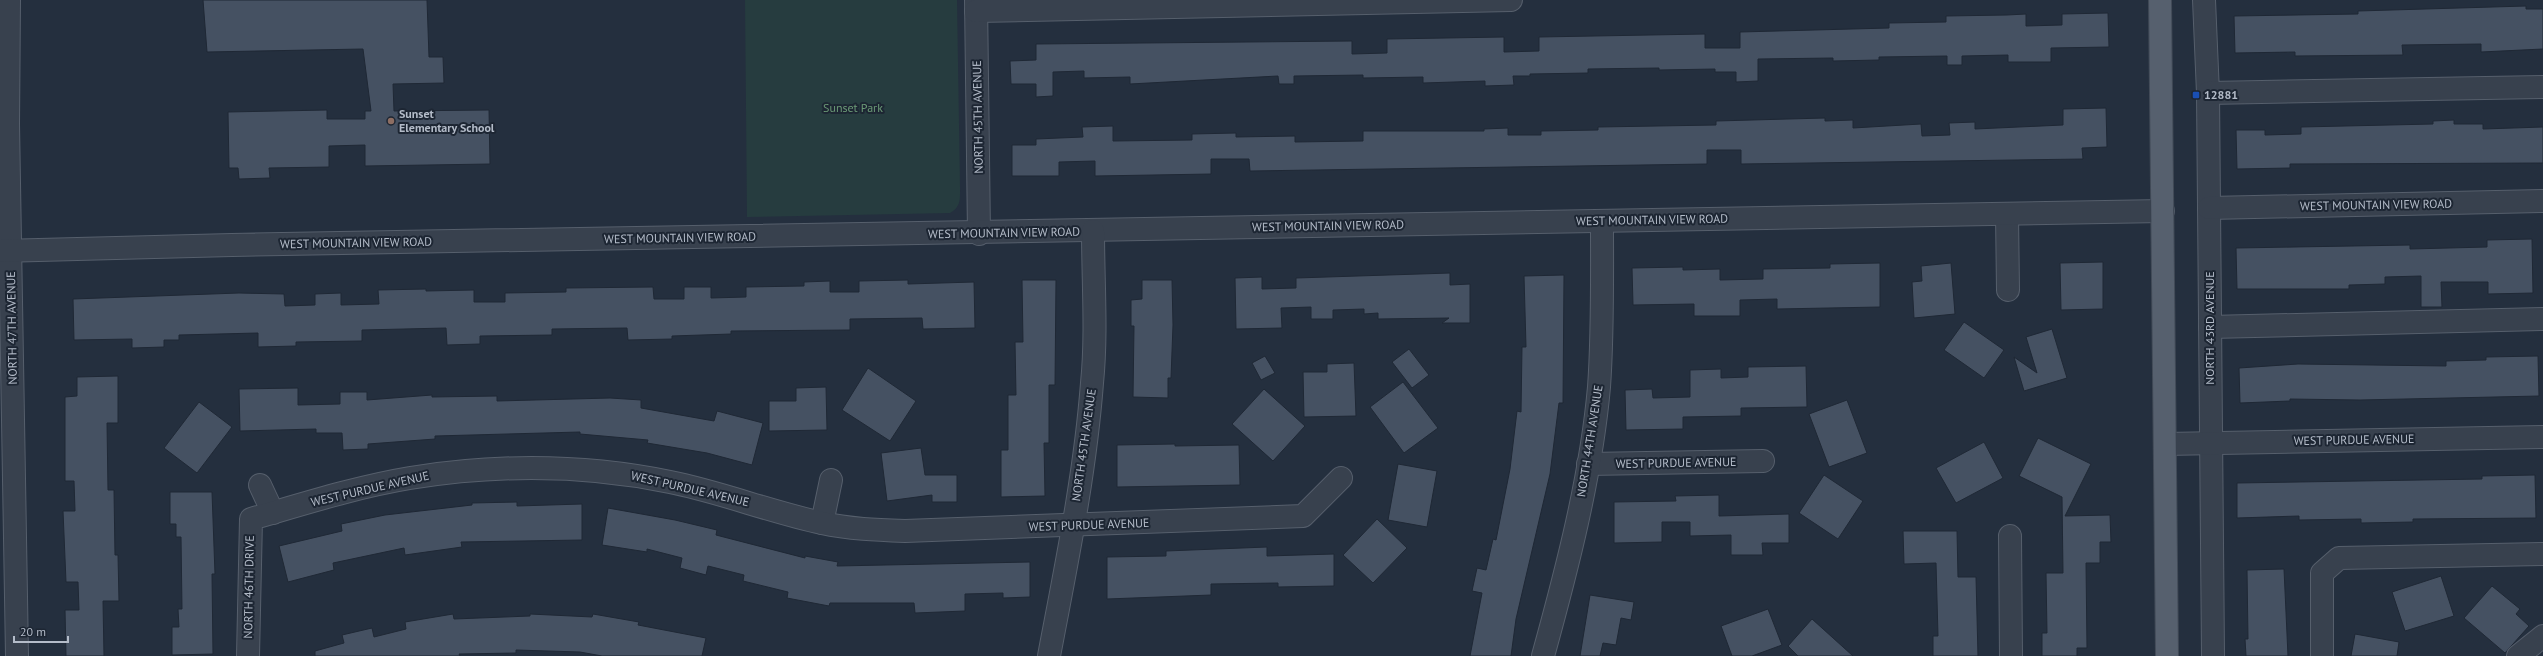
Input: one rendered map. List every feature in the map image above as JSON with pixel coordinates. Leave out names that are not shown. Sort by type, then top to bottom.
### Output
[{"type":"main road","points":[[2160,0],[2167,656]]},
{"type":"street","name":"NORTH 47TH AVENUE","points":[[9,0],[5,251],[17,656]]},
{"type":"street","points":[[976,5],[1511,0]]},
{"type":"street","name":"NORTH 43RD AVENUE","points":[[2204,0],[2208,93],[2213,656]]},
{"type":"street","name":"NORTH 45TH AVENUE","points":[[976,5],[979,234]]},
{"type":"street","points":[[2208,93],[2543,87]]},
{"type":"street","name":"WEST MOUNTAIN VIEW ROAD","points":[[2209,208],[2543,201]]},
{"type":"street","name":"WEST MOUNTAIN VIEW ROAD","points":[[5,251],[232,245],[979,234],[2163,211]]},
{"type":"street","points":[[2008,214],[2008,290]]},
{"type":"street","name":"NORTH 44TH AVENUE","points":[[1543,656],[1588,464],[1599,387],[1602,221]]},
{"type":"street","name":"NORTH 45TH AVENUE","points":[[1049,656],[1073,526],[1093,376],[1093,231]]},
{"type":"street","points":[[2210,326],[2543,319]]},
{"type":"street","name":"WEST PURDUE AVENUE","points":[[2164,444],[2543,438]]},
{"type":"street","name":"WEST PURDUE AVENUE","points":[[1588,464],[1763,461]]},
{"type":"street","name":"WEST PURDUE AVENUE","points":[[251,519],[416,478],[507,467],[564,468],[619,473],[670,482],[822,523],[861,530],[905,531],[1073,526],[1303,516],[1341,478]]},
{"type":"street","points":[[822,523],[831,480]]},
{"type":"street","points":[[260,485],[273,513]]},
{"type":"street","name":"NORTH 46TH DRIVE","points":[[248,656],[251,519]]},
{"type":"street","points":[[2010,536],[2011,656]]},
{"type":"street","points":[[2322,656],[2322,573],[2339,558],[2543,554]]},
{"type":"street","points":[[2518,656],[2543,636]]},
{"type":"green space","name":"Sunset Park","points":[[745,0],[957,0],[960,199],[954,211],[950,213],[747,217]]},
{"type":"building","points":[[203,0],[427,0],[429,57],[443,57],[444,83],[393,84],[394,111],[489,110],[490,164],[365,166],[365,145],[329,146],[329,167],[269,168],[270,178],[239,179],[238,168],[229,168],[228,112],[327,110],[327,119],[365,119],[365,111],[371,111],[363,49],[207,52]]},
{"type":"building","points":[[2526,6],[2526,9],[2543,9],[2543,49],[2481,52],[2481,44],[2402,45],[2403,55],[2295,56],[2295,52],[2235,53],[2234,16],[2358,14],[2358,11]]},
{"type":"building","points":[[2108,13],[2109,47],[2051,48],[2051,62],[2008,62],[2008,55],[1962,56],[1962,65],[1947,65],[1947,56],[1879,57],[1879,60],[1833,61],[1833,58],[1758,59],[1758,81],[1736,82],[1736,72],[1715,72],[1715,69],[1659,70],[1659,68],[1588,69],[1588,73],[1530,74],[1530,76],[1513,76],[1514,85],[1485,86],[1485,81],[1423,83],[1423,77],[1363,78],[1363,75],[1294,76],[1294,84],[1279,84],[1278,76],[1130,84],[1130,77],[1084,78],[1084,71],[1053,72],[1053,96],[1036,97],[1036,84],[1011,84],[1010,61],[1036,60],[1036,44],[1352,41],[1352,54],[1387,53],[1387,39],[1504,37],[1504,52],[1539,51],[1539,37],[1705,34],[1705,48],[1740,48],[1740,32],[1889,28],[1889,23],[1946,22],[1946,16],[2026,14],[2026,26],[2062,25],[2062,14]]},
{"type":"building","points":[[2106,108],[2107,147],[2082,148],[2083,159],[1741,164],[1741,150],[1707,150],[1707,164],[1250,171],[1249,159],[1211,159],[1211,174],[1095,176],[1095,161],[1059,162],[1059,176],[1012,176],[1012,145],[1036,145],[1036,139],[1083,137],[1082,127],[1113,126],[1113,141],[1192,140],[1192,134],[1236,133],[1236,137],[1295,136],[1295,142],[1363,141],[1363,131],[1484,131],[1484,129],[1508,128],[1508,135],[1541,135],[1541,131],[1598,130],[1598,127],[1716,125],[1716,121],[1825,118],[1825,121],[1853,120],[1853,128],[1921,124],[1922,136],[1950,135],[1949,123],[1975,122],[1975,129],[2063,125],[2063,109]]},
{"type":"building","points":[[2454,120],[2454,124],[2483,124],[2483,129],[2543,127],[2543,163],[2290,164],[2290,168],[2237,169],[2236,130],[2265,130],[2265,135],[2301,134],[2301,127],[2433,124],[2433,121]]},
{"type":"building","points":[[2532,239],[2533,293],[2488,294],[2488,282],[2441,282],[2442,307],[2421,307],[2421,276],[2385,277],[2385,284],[2349,285],[2349,289],[2237,289],[2236,248],[2410,245],[2410,249],[2487,247],[2487,240]]},
{"type":"building","points":[[2103,262],[2103,309],[2061,310],[2060,263]]},
{"type":"building","points":[[1880,263],[1880,307],[1777,309],[1777,299],[1740,300],[1740,316],[1694,316],[1694,304],[1633,305],[1632,268],[1683,267],[1683,270],[1720,269],[1720,280],[1763,279],[1763,269],[1830,268],[1830,264]]},
{"type":"building","points":[[1951,263],[1955,314],[1914,318],[1912,282],[1922,281],[1921,266]]},
{"type":"building","points":[[1450,273],[1450,285],[1470,284],[1470,323],[1442,323],[1449,318],[1378,319],[1378,313],[1364,314],[1364,309],[1333,310],[1333,319],[1311,319],[1311,307],[1281,308],[1282,328],[1236,329],[1235,278],[1262,277],[1262,289],[1296,288],[1296,278]]},
{"type":"building","points":[[1564,275],[1563,403],[1559,403],[1550,474],[1516,619],[1511,656],[1470,656],[1482,593],[1472,591],[1477,568],[1486,570],[1493,539],[1496,540],[1510,469],[1517,411],[1521,412],[1522,347],[1526,347],[1524,276]]},
{"type":"building","points":[[908,280],[908,284],[974,282],[975,328],[923,329],[922,318],[850,319],[850,330],[731,331],[731,334],[672,336],[672,339],[628,340],[627,328],[552,329],[552,335],[480,336],[480,344],[447,345],[446,328],[362,330],[362,341],[296,342],[296,346],[258,347],[258,333],[179,335],[179,340],[164,340],[164,347],[132,348],[132,339],[74,340],[73,299],[239,293],[284,294],[285,306],[315,305],[315,294],[341,293],[341,305],[379,304],[378,290],[426,289],[426,291],[474,290],[474,302],[505,302],[505,293],[566,292],[566,288],[653,287],[654,299],[684,299],[684,287],[711,287],[711,298],[746,297],[746,287],[804,286],[804,282],[830,281],[830,292],[859,292],[859,281]]},
{"type":"building","points":[[1022,280],[1056,280],[1055,385],[1049,385],[1049,443],[1044,443],[1045,496],[1001,497],[1001,450],[1008,450],[1008,395],[1016,395],[1015,342],[1023,342]]},
{"type":"building","points":[[1142,280],[1172,280],[1173,325],[1171,378],[1168,378],[1168,398],[1133,397],[1134,326],[1131,326],[1131,300],[1142,299]]},
{"type":"building","points":[[1964,322],[2004,350],[1984,378],[1944,350]]},
{"type":"building","points":[[2052,329],[2067,378],[2024,391],[2014,357],[2037,373],[2026,337]]},
{"type":"building","points":[[1409,349],[1429,375],[1412,388],[1392,362]]},
{"type":"building","points":[[1265,356],[1275,373],[1261,380],[1252,363]]},
{"type":"building","points":[[2538,356],[2539,396],[2360,400],[2290,399],[2290,401],[2240,403],[2239,368],[2298,364],[2446,366],[2446,361],[2486,360],[2486,357]]},
{"type":"building","points":[[1354,363],[1356,416],[1304,417],[1303,372],[1327,372],[1327,364]]},
{"type":"building","points":[[1806,366],[1807,407],[1741,408],[1741,416],[1683,417],[1683,429],[1626,430],[1625,390],[1652,389],[1653,398],[1690,397],[1690,370],[1721,369],[1721,378],[1748,377],[1748,367]]},
{"type":"building","points":[[868,368],[916,401],[890,441],[842,410]]},
{"type":"building","points":[[118,376],[118,423],[107,423],[108,490],[114,490],[115,555],[118,555],[119,601],[103,601],[104,656],[66,656],[65,610],[79,610],[78,582],[66,582],[63,511],[75,511],[74,481],[65,481],[65,397],[77,396],[77,377]]},
{"type":"building","points":[[1403,382],[1438,428],[1404,453],[1370,407]]},
{"type":"building","points":[[826,387],[827,430],[769,431],[769,401],[796,401],[796,388]]},
{"type":"building","points":[[298,388],[298,405],[340,404],[340,392],[367,392],[367,400],[432,395],[432,397],[497,396],[497,401],[610,398],[641,400],[641,408],[714,421],[717,411],[763,423],[752,465],[707,453],[647,443],[648,440],[580,434],[580,432],[435,436],[435,439],[368,444],[368,449],[343,450],[342,433],[316,433],[316,429],[240,431],[239,389]]},
{"type":"building","points":[[1264,389],[1305,426],[1273,461],[1232,424]]},
{"type":"building","points":[[1847,400],[1867,453],[1829,467],[1809,414]]},
{"type":"building","points":[[199,402],[232,427],[197,473],[164,448]]},
{"type":"building","points":[[2038,438],[2091,464],[2065,516],[2110,515],[2111,542],[2100,542],[2100,563],[2086,563],[2087,648],[2077,648],[2077,656],[2042,656],[2042,633],[2047,633],[2046,573],[2063,573],[2062,497],[2019,476]]},
{"type":"building","points":[[1984,442],[2003,478],[1956,503],[1936,468]]},
{"type":"building","points":[[1175,444],[1175,446],[1239,445],[1240,485],[1117,487],[1117,445]]},
{"type":"building","points":[[921,448],[925,475],[957,475],[957,502],[932,502],[932,495],[887,501],[881,453]]},
{"type":"building","points":[[1398,464],[1437,471],[1427,527],[1388,520]]},
{"type":"building","points":[[1824,475],[1863,501],[1838,539],[1799,513]]},
{"type":"building","points":[[2535,475],[2536,518],[2413,519],[2413,522],[2361,523],[2361,519],[2299,520],[2299,516],[2237,518],[2237,483],[2482,479],[2482,476]]},
{"type":"building","points":[[170,492],[212,492],[215,574],[212,574],[213,654],[172,655],[172,627],[179,627],[178,609],[182,609],[181,537],[176,537],[176,524],[170,524]]},
{"type":"building","points":[[1719,495],[1719,516],[1789,514],[1789,543],[1762,543],[1763,555],[1731,555],[1731,535],[1690,536],[1690,522],[1662,522],[1662,542],[1614,543],[1614,502],[1676,501],[1675,496]]},
{"type":"building","points":[[517,502],[517,506],[582,504],[582,540],[461,542],[462,547],[405,555],[404,548],[333,563],[334,570],[288,582],[279,546],[342,531],[341,524],[385,515],[472,505],[472,503]]},
{"type":"building","points":[[608,508],[675,520],[717,530],[716,535],[805,558],[805,556],[838,562],[837,566],[1030,562],[1030,597],[1003,598],[1003,593],[965,594],[965,611],[915,613],[914,603],[830,603],[829,606],[787,598],[788,592],[743,581],[744,575],[708,566],[706,575],[680,568],[682,558],[647,549],[647,552],[602,545]]},
{"type":"building","points":[[1377,519],[1407,548],[1373,583],[1343,555]]},
{"type":"building","points":[[1903,531],[1957,531],[1958,577],[1976,577],[1978,656],[1933,656],[1933,636],[1938,636],[1936,563],[1904,564]]},
{"type":"building","points":[[1267,547],[1267,556],[1334,554],[1334,586],[1278,587],[1278,583],[1211,584],[1211,595],[1107,599],[1107,557],[1166,556],[1166,551]]},
{"type":"building","points":[[2284,569],[2288,656],[2246,656],[2245,639],[2248,639],[2247,570]]},
{"type":"building","points":[[2441,576],[2454,616],[2405,631],[2392,592]]},
{"type":"building","points":[[2492,586],[2520,609],[2516,614],[2529,626],[2505,653],[2464,618]]},
{"type":"building","points":[[1590,595],[1634,602],[1631,620],[1621,618],[1616,645],[1603,643],[1600,656],[1580,656]]},
{"type":"building","points":[[1768,609],[1782,645],[1752,656],[1732,656],[1721,626]]},
{"type":"building","points":[[453,614],[454,619],[530,616],[530,614],[592,617],[593,614],[639,622],[638,625],[706,638],[702,656],[602,656],[580,652],[516,650],[516,653],[459,654],[460,656],[315,656],[315,651],[344,643],[342,635],[372,628],[374,637],[406,629],[405,622]]},
{"type":"building","points":[[1812,619],[1853,656],[1798,656],[1788,646]]},
{"type":"building","points":[[2355,634],[2399,642],[2397,656],[2351,656]]},
{"type":"place","name":"12881","points":[[2196,95]]},
{"type":"place","name":"Sunset Elementary School","points":[[391,121]]}]
